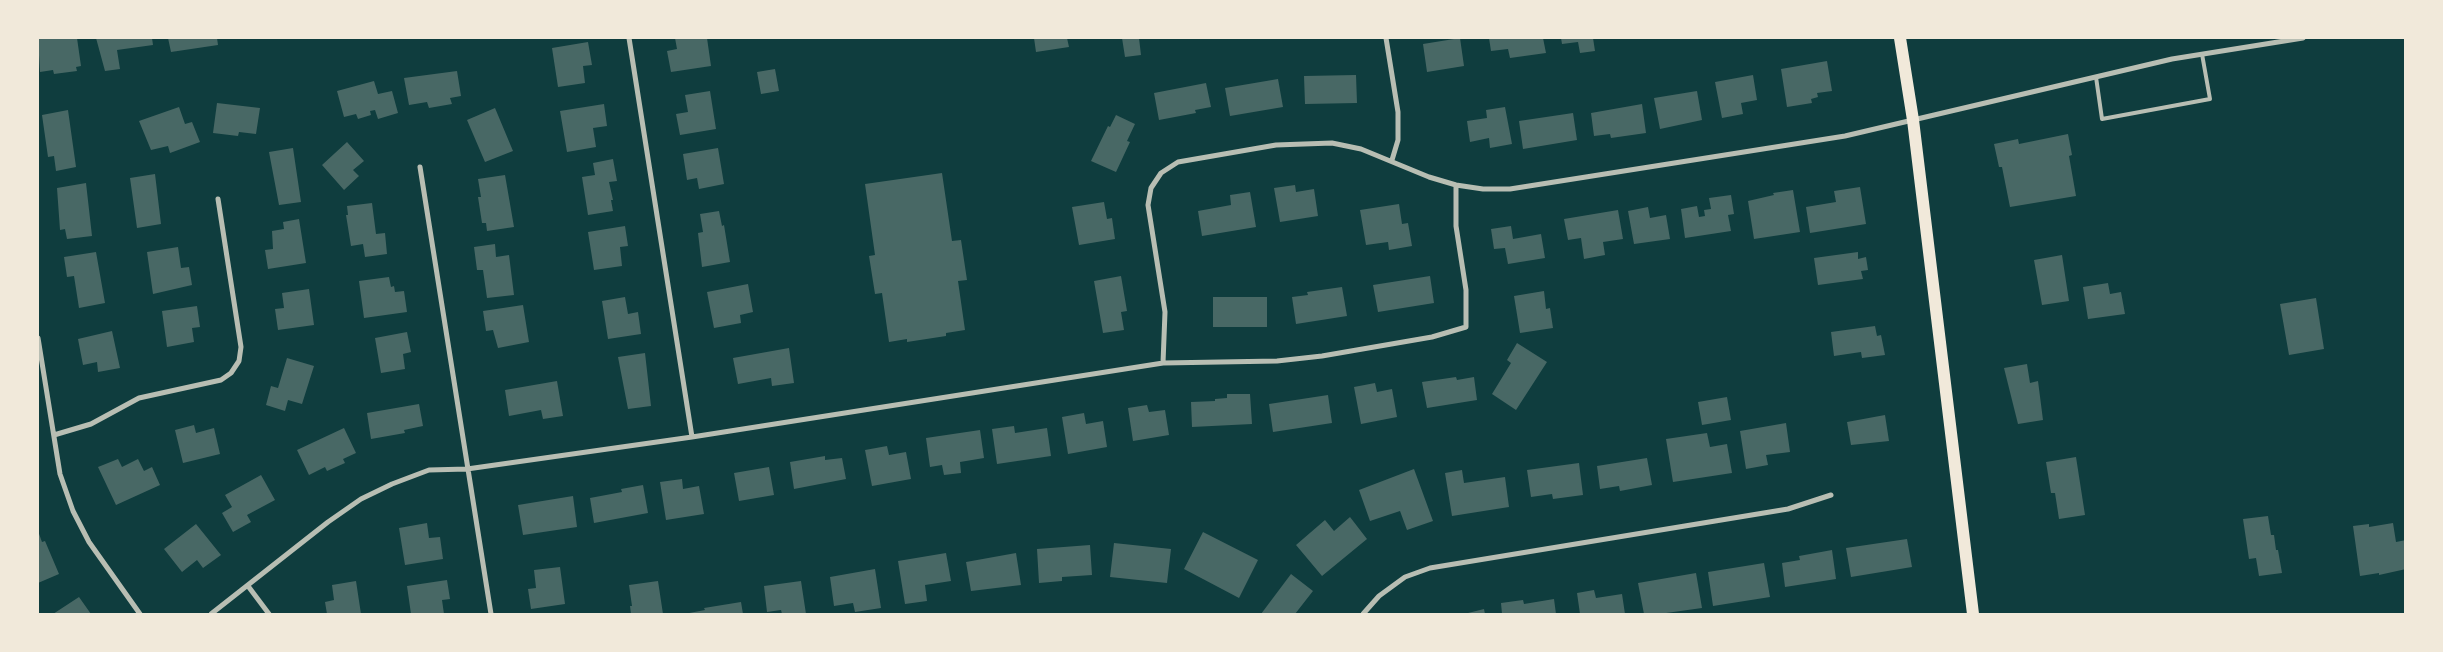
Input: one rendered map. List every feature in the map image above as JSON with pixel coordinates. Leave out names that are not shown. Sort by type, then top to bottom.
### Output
[{"type":"main road","points":[[1900,38],[1912,120],[1973,614]]},
{"type":"street","points":[[629,38],[692,437]]},
{"type":"street","points":[[1386,38],[1398,112],[1398,140],[1392,160]]},
{"type":"street","points":[[1163,363],[1165,312],[1148,205],[1151,188],[1162,173],[1178,162],[1276,145],[1332,143],[1361,149],[1392,160],[1429,177],[1456,185],[1482,189],[1510,189],[1845,136],[2202,54],[2281,39],[2303,38]]},
{"type":"street","points":[[420,167],[491,614]]},
{"type":"street","points":[[211,614],[328,522],[361,500],[392,484],[429,470],[467,469],[692,437],[1163,363],[1277,361],[1322,356],[1432,337],[1466,327],[1466,290],[1456,226],[1456,185]]},
{"type":"street","points":[[54,435],[90,424],[139,398],[162,391],[221,380],[231,373],[239,361],[241,347],[218,199]]},
{"type":"street","points":[[38,338],[60,474],[73,511],[89,542],[140,614]]},
{"type":"street","points":[[1364,614],[1379,596],[1405,578],[1430,568],[1788,510],[1831,496]]},
{"type":"street","points":[[248,586],[269,614]]},
{"type":"lane","points":[[2096,77],[2102,119],[2210,99],[2202,54]]},
{"type":"building","points":[[38,38],[77,38],[81,66],[76,67],[77,71],[54,74],[53,70],[40,72]]},
{"type":"building","points":[[96,38],[152,38],[153,45],[117,50],[120,69],[105,71]]},
{"type":"building","points":[[168,38],[217,38],[218,45],[171,52]]},
{"type":"building","points":[[675,38],[707,38],[711,66],[671,72],[667,51],[677,49]]},
{"type":"building","points":[[1034,38],[1067,38],[1069,47],[1036,52]]},
{"type":"building","points":[[1122,38],[1139,38],[1141,55],[1125,57]]},
{"type":"building","points":[[1460,38],[1464,66],[1427,72],[1423,44]]},
{"type":"building","points":[[1489,38],[1543,38],[1546,53],[1510,58],[1508,49],[1491,51]]},
{"type":"building","points":[[1561,38],[1593,38],[1595,51],[1580,53],[1578,42],[1562,44]]},
{"type":"building","points":[[588,42],[592,65],[583,66],[585,83],[558,87],[552,48]]},
{"type":"building","points":[[1827,61],[1832,91],[1817,93],[1818,97],[1811,99],[1812,103],[1787,107],[1781,69]]},
{"type":"building","points":[[775,69],[779,91],[761,94],[757,72]]},
{"type":"building","points":[[457,71],[461,96],[450,98],[452,104],[429,108],[427,102],[409,105],[404,78]]},
{"type":"building","points":[[1356,75],[1357,103],[1305,104],[1304,76]]},
{"type":"building","points":[[1753,75],[1757,100],[1741,103],[1743,114],[1722,118],[1715,82]]},
{"type":"building","points":[[1278,79],[1283,107],[1230,116],[1225,88]]},
{"type":"building","points":[[374,81],[378,94],[392,91],[398,113],[378,119],[375,110],[370,111],[371,115],[358,119],[356,114],[344,117],[337,91]]},
{"type":"building","points":[[1206,83],[1211,107],[1195,110],[1196,113],[1159,120],[1154,93]]},
{"type":"building","points":[[710,91],[716,129],[680,135],[676,114],[688,112],[685,95]]},
{"type":"building","points":[[1697,91],[1702,120],[1660,129],[1654,98]]},
{"type":"building","points":[[217,103],[260,108],[256,134],[239,132],[238,136],[213,133]]},
{"type":"building","points":[[604,104],[607,126],[593,128],[596,147],[567,152],[560,111]]},
{"type":"building","points":[[1642,104],[1646,133],[1611,138],[1610,134],[1594,136],[1591,113]]},
{"type":"building","points":[[179,107],[185,124],[192,122],[200,142],[170,153],[168,146],[151,150],[139,121]]},
{"type":"building","points":[[1505,107],[1512,144],[1490,148],[1489,138],[1470,142],[1467,121],[1487,118],[1486,110]]},
{"type":"building","points":[[495,108],[513,151],[485,162],[467,120]]},
{"type":"building","points":[[68,110],[76,167],[56,171],[54,156],[48,157],[42,115]]},
{"type":"building","points":[[1573,113],[1577,140],[1523,149],[1519,121]]},
{"type":"building","points":[[1116,115],[1135,124],[1127,141],[1130,142],[1116,172],[1091,161],[1108,126],[1110,127]]},
{"type":"building","points":[[2068,134],[2072,155],[2069,156],[2076,196],[2010,207],[2002,167],[1999,167],[1994,144],[2018,139],[2019,144]]},
{"type":"building","points":[[347,142],[364,161],[353,170],[359,176],[344,190],[322,165]]},
{"type":"building","points":[[293,148],[301,202],[279,205],[269,152]]},
{"type":"building","points":[[718,148],[724,184],[699,189],[697,178],[687,180],[683,154]]},
{"type":"building","points":[[613,159],[617,181],[609,182],[613,200],[611,200],[613,211],[588,215],[582,177],[595,175],[593,163]]},
{"type":"building","points":[[942,173],[952,241],[961,240],[967,280],[958,281],[965,330],[946,333],[946,336],[907,342],[907,339],[889,342],[882,293],[875,294],[869,256],[875,255],[865,184]]},
{"type":"building","points":[[155,174],[161,224],[137,228],[130,178]]},
{"type":"building","points":[[505,175],[514,227],[487,231],[486,223],[482,223],[478,197],[481,197],[478,179]]},
{"type":"building","points":[[86,183],[92,236],[67,239],[65,229],[60,230],[57,188]]},
{"type":"building","points":[[1295,185],[1296,192],[1314,189],[1318,216],[1280,222],[1274,188]]},
{"type":"building","points":[[1860,187],[1866,224],[1810,233],[1806,207],[1836,202],[1834,191]]},
{"type":"building","points":[[1793,190],[1800,232],[1754,239],[1748,201],[1774,195],[1773,193]]},
{"type":"building","points":[[1250,192],[1256,227],[1202,236],[1198,211],[1231,205],[1230,195]]},
{"type":"building","points":[[1731,195],[1734,214],[1728,215],[1731,231],[1685,238],[1681,209],[1697,206],[1699,217],[1705,216],[1704,210],[1711,209],[1709,198]]},
{"type":"building","points":[[1104,202],[1107,219],[1112,218],[1115,239],[1079,245],[1072,207]]},
{"type":"building","points":[[372,203],[376,234],[385,233],[387,254],[365,257],[363,244],[351,246],[346,215],[348,215],[347,206]]},
{"type":"building","points":[[1399,204],[1402,224],[1408,223],[1412,246],[1389,250],[1388,242],[1366,245],[1360,210]]},
{"type":"building","points":[[1648,207],[1650,218],[1666,215],[1670,239],[1634,244],[1628,211]]},
{"type":"building","points":[[1618,210],[1623,239],[1603,242],[1605,255],[1584,259],[1581,238],[1568,240],[1564,219]]},
{"type":"building","points":[[719,211],[722,226],[724,225],[730,262],[702,267],[698,233],[703,232],[700,214]]},
{"type":"building","points":[[299,219],[306,263],[268,269],[265,250],[273,249],[272,231],[284,229],[283,222]]},
{"type":"building","points":[[625,226],[628,246],[620,247],[622,266],[594,270],[588,232]]},
{"type":"building","points":[[1511,226],[1513,239],[1541,234],[1545,258],[1508,264],[1505,248],[1494,249],[1491,229]]},
{"type":"building","points":[[495,244],[496,257],[509,255],[514,295],[487,298],[483,270],[477,270],[474,247]]},
{"type":"building","points":[[178,247],[181,268],[189,267],[192,285],[153,294],[147,252]]},
{"type":"building","points":[[96,252],[105,303],[79,308],[74,276],[67,277],[64,257]]},
{"type":"building","points":[[1858,252],[1858,259],[1866,257],[1868,270],[1861,271],[1863,279],[1818,285],[1814,258]]},
{"type":"building","points":[[2062,255],[2069,301],[2042,305],[2034,260]]},
{"type":"building","points":[[1121,276],[1127,311],[1121,312],[1124,330],[1103,333],[1094,281]]},
{"type":"building","points":[[1430,276],[1434,303],[1378,312],[1373,285]]},
{"type":"building","points":[[389,277],[391,287],[394,286],[395,292],[404,291],[407,312],[364,318],[359,281]]},
{"type":"building","points":[[2108,283],[2110,294],[2121,292],[2125,314],[2088,319],[2083,287]]},
{"type":"building","points":[[748,284],[753,312],[740,315],[741,323],[714,328],[707,292]]},
{"type":"building","points":[[1342,287],[1347,316],[1296,324],[1292,297],[1308,295],[1307,292]]},
{"type":"building","points":[[309,289],[314,325],[278,330],[275,309],[284,308],[282,293]]},
{"type":"building","points":[[1544,291],[1546,309],[1550,308],[1553,328],[1520,333],[1514,296]]},
{"type":"building","points":[[625,297],[628,314],[638,312],[641,334],[608,339],[602,301]]},
{"type":"building","points":[[1213,297],[1267,297],[1267,327],[1213,327]]},
{"type":"building","points":[[2316,298],[2324,349],[2289,355],[2280,304]]},
{"type":"building","points":[[523,305],[529,342],[498,348],[493,330],[486,331],[483,311]]},
{"type":"building","points":[[197,306],[200,327],[192,328],[194,342],[167,347],[162,311]]},
{"type":"building","points":[[1875,326],[1877,336],[1881,335],[1885,355],[1862,358],[1861,352],[1834,356],[1831,332]]},
{"type":"building","points":[[112,331],[120,368],[98,372],[97,362],[83,365],[78,339]]},
{"type":"building","points":[[407,332],[411,352],[403,354],[405,369],[381,373],[375,338]]},
{"type":"building","points":[[1517,343],[1547,362],[1516,410],[1492,394],[1511,363],[1507,360]]},
{"type":"building","points":[[789,348],[794,383],[772,386],[771,378],[738,384],[733,358]]},
{"type":"building","points":[[645,353],[651,406],[628,409],[618,357]]},
{"type":"building","points":[[287,358],[314,366],[302,404],[288,400],[285,411],[266,405],[271,386],[278,388]]},
{"type":"building","points":[[2027,364],[2030,383],[2038,381],[2043,420],[2018,424],[2004,368]]},
{"type":"building","points":[[1456,377],[1457,380],[1474,377],[1477,400],[1427,408],[1422,382]]},
{"type":"building","points":[[557,381],[563,416],[543,419],[541,410],[509,416],[505,390]]},
{"type":"building","points":[[1375,383],[1377,392],[1392,389],[1397,417],[1361,424],[1354,387]]},
{"type":"building","points":[[1227,394],[1250,394],[1252,424],[1192,427],[1191,402],[1215,401],[1215,399],[1227,398]]},
{"type":"building","points":[[1328,395],[1332,423],[1273,432],[1269,404]]},
{"type":"building","points":[[1727,397],[1731,420],[1702,425],[1698,402]]},
{"type":"building","points":[[419,404],[423,426],[404,430],[405,433],[371,439],[367,413]]},
{"type":"building","points":[[1147,405],[1149,412],[1165,410],[1169,435],[1133,441],[1128,408]]},
{"type":"building","points":[[1084,413],[1086,424],[1103,421],[1107,447],[1068,454],[1062,417]]},
{"type":"building","points":[[1885,415],[1889,441],[1851,445],[1847,422]]},
{"type":"building","points":[[1786,423],[1790,452],[1766,455],[1768,465],[1746,469],[1740,431]]},
{"type":"building","points":[[194,425],[196,433],[214,428],[220,454],[183,463],[175,430]]},
{"type":"building","points":[[1014,426],[1015,433],[1047,428],[1051,456],[997,464],[992,429]]},
{"type":"building","points":[[344,428],[356,453],[343,459],[345,463],[327,471],[325,467],[309,475],[297,450]]},
{"type":"building","points":[[980,430],[984,458],[960,462],[961,473],[944,475],[942,465],[930,467],[926,438]]},
{"type":"building","points":[[1707,433],[1710,447],[1727,444],[1732,473],[1673,482],[1666,439]]},
{"type":"building","points":[[887,446],[889,455],[906,452],[911,479],[872,486],[865,450]]},
{"type":"building","points":[[825,456],[825,460],[842,458],[846,479],[794,489],[790,462]]},
{"type":"building","points":[[2076,457],[2085,515],[2059,519],[2055,493],[2051,493],[2046,462]]},
{"type":"building","points":[[1647,458],[1652,485],[1620,491],[1619,486],[1600,489],[1597,466]]},
{"type":"building","points":[[118,459],[122,467],[138,459],[144,471],[152,467],[160,485],[116,505],[98,467]]},
{"type":"building","points":[[1579,463],[1583,495],[1553,499],[1552,494],[1531,497],[1527,470]]},
{"type":"building","points":[[769,467],[774,495],[739,501],[734,473]]},
{"type":"building","points":[[1414,469],[1433,521],[1407,530],[1400,511],[1370,521],[1359,490]]},
{"type":"building","points":[[1462,470],[1464,483],[1505,477],[1509,507],[1452,516],[1445,473]]},
{"type":"building","points":[[261,475],[275,500],[247,515],[251,522],[233,532],[222,513],[232,507],[225,495]]},
{"type":"building","points":[[682,479],[683,489],[699,486],[704,514],[666,520],[660,482]]},
{"type":"building","points":[[643,485],[648,513],[594,523],[590,498],[622,492],[621,489]]},
{"type":"building","points":[[573,496],[577,527],[523,535],[518,505]]},
{"type":"building","points":[[2268,516],[2271,535],[2274,535],[2282,573],[2259,576],[2256,558],[2249,559],[2243,519]]},
{"type":"building","points":[[1350,517],[1367,539],[1322,576],[1296,545],[1325,520],[1334,531]]},
{"type":"building","points":[[427,523],[429,538],[440,537],[443,559],[405,565],[399,528]]},
{"type":"building","points":[[2393,523],[2396,542],[2406,540],[2406,569],[2379,575],[2379,573],[2360,576],[2353,526],[2369,524],[2369,527]]},
{"type":"building","points":[[196,524],[221,555],[203,568],[197,560],[182,572],[164,549]]},
{"type":"building","points":[[38,531],[42,542],[45,541],[59,574],[38,583]]},
{"type":"building","points":[[1203,532],[1258,560],[1239,598],[1184,569]]},
{"type":"building","points":[[1907,539],[1912,567],[1851,577],[1846,548]]},
{"type":"building","points":[[1114,543],[1171,549],[1167,583],[1110,577]]},
{"type":"building","points":[[1090,545],[1092,575],[1062,577],[1062,581],[1039,583],[1037,549]]},
{"type":"building","points":[[1832,550],[1836,579],[1785,587],[1782,563],[1800,560],[1799,556]]},
{"type":"building","points":[[946,553],[951,581],[925,585],[927,601],[905,604],[898,561]]},
{"type":"building","points":[[1016,553],[1021,585],[971,591],[966,562]]},
{"type":"building","points":[[1764,563],[1770,597],[1713,606],[1708,572]]},
{"type":"building","points":[[560,567],[565,604],[531,609],[528,589],[536,588],[534,570]]},
{"type":"building","points":[[875,569],[881,608],[855,612],[853,603],[834,606],[830,577]]},
{"type":"building","points":[[1696,573],[1702,608],[1659,614],[1644,614],[1638,583]]},
{"type":"building","points":[[1291,574],[1313,591],[1295,614],[1261,614]]},
{"type":"building","points":[[447,580],[450,599],[442,600],[444,614],[411,614],[407,586]]},
{"type":"building","points":[[356,581],[361,614],[327,614],[325,602],[334,600],[332,585]]},
{"type":"building","points":[[658,581],[663,614],[631,614],[630,606],[632,606],[629,585]]},
{"type":"building","points":[[801,581],[806,614],[782,614],[781,610],[767,612],[764,586]]},
{"type":"building","points":[[1594,590],[1596,598],[1622,594],[1625,614],[1580,614],[1577,593]]},
{"type":"building","points":[[79,597],[91,614],[53,614]]},
{"type":"building","points":[[1554,599],[1556,614],[1502,614],[1501,603],[1523,600],[1524,604]]},
{"type":"building","points":[[741,602],[743,614],[684,614],[705,610],[704,608]]},
{"type":"building","points":[[1484,609],[1485,614],[1464,614]]}]
